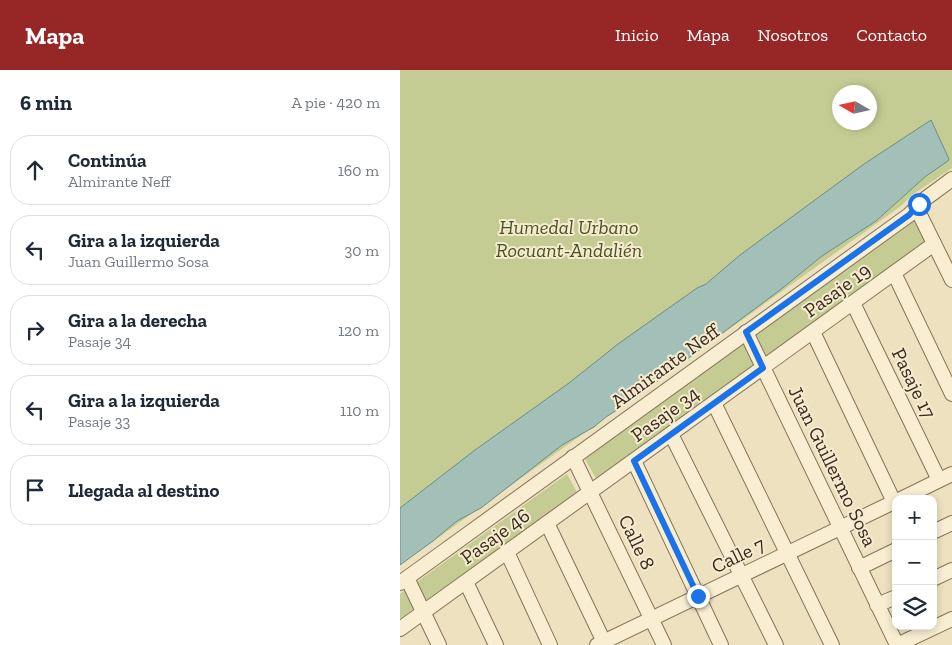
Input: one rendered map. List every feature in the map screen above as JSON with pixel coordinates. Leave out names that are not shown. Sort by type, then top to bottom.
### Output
[{"type":"street","name":"Almirante Neff","points":[[403,580],[909,215],[916,207],[952,179]]},
{"type":"street","points":[[916,207],[952,280]]},
{"type":"street","name":"Pasaje 19","points":[[763,368],[934,244]]},
{"type":"street","points":[[894,273],[952,394]]},
{"type":"street","name":"Pasaje 17","points":[[853,303],[939,480]]},
{"type":"street","name":"Juan Guillermo Sosa","points":[[746,332],[897,645]]},
{"type":"street","points":[[813,332],[894,495]]},
{"type":"street","name":"Pasaje 34","points":[[590,492],[763,368]]},
{"type":"street","points":[[714,404],[832,645]]},
{"type":"street","points":[[671,434],[776,645]]},
{"type":"street","name":"Calle 8","points":[[573,457],[664,645]]},
{"type":"street","points":[[634,461],[721,645]]},
{"type":"street","name":"Calle 7","points":[[909,495],[952,474]]},
{"type":"street","name":"Pasaje 46","points":[[400,629],[590,492]]},
{"type":"street","name":"Calle 7","points":[[601,643],[892,503]]},
{"type":"street","points":[[547,523],[601,643]]},
{"type":"street","points":[[937,530],[952,523]]},
{"type":"street","points":[[507,552],[550,645]]},
{"type":"street","points":[[860,568],[892,552]]},
{"type":"street","points":[[937,576],[952,570]]},
{"type":"street","points":[[403,580],[423,612],[439,645]]},
{"type":"street","points":[[466,582],[496,645]]},
{"type":"street","points":[[878,605],[892,598]]},
{"type":"street","points":[[897,645],[952,619]]},
{"type":"green space","name":"Humedal Urbano Rocuant-Andalién","points":[[400,70],[952,70],[952,168],[912,195],[901,206],[400,565]]},
{"type":"green space","points":[[916,215],[927,242],[765,360],[753,331]]},
{"type":"green space","points":[[742,342],[756,367],[597,480],[585,459]]},
{"type":"green space","points":[[567,474],[578,494],[400,624],[400,594]]},
{"type":"water","points":[[931,120],[949,159],[948,161],[926,176],[876,221],[822,256],[780,290],[631,401],[594,427],[562,445],[481,508],[457,521],[400,565],[400,508],[475,450],[569,383],[618,344],[697,288],[706,284],[740,255],[864,164]]},
{"type":"route","points":[[698,596],[634,461],[763,368],[746,332],[909,215],[919,204]]}]
